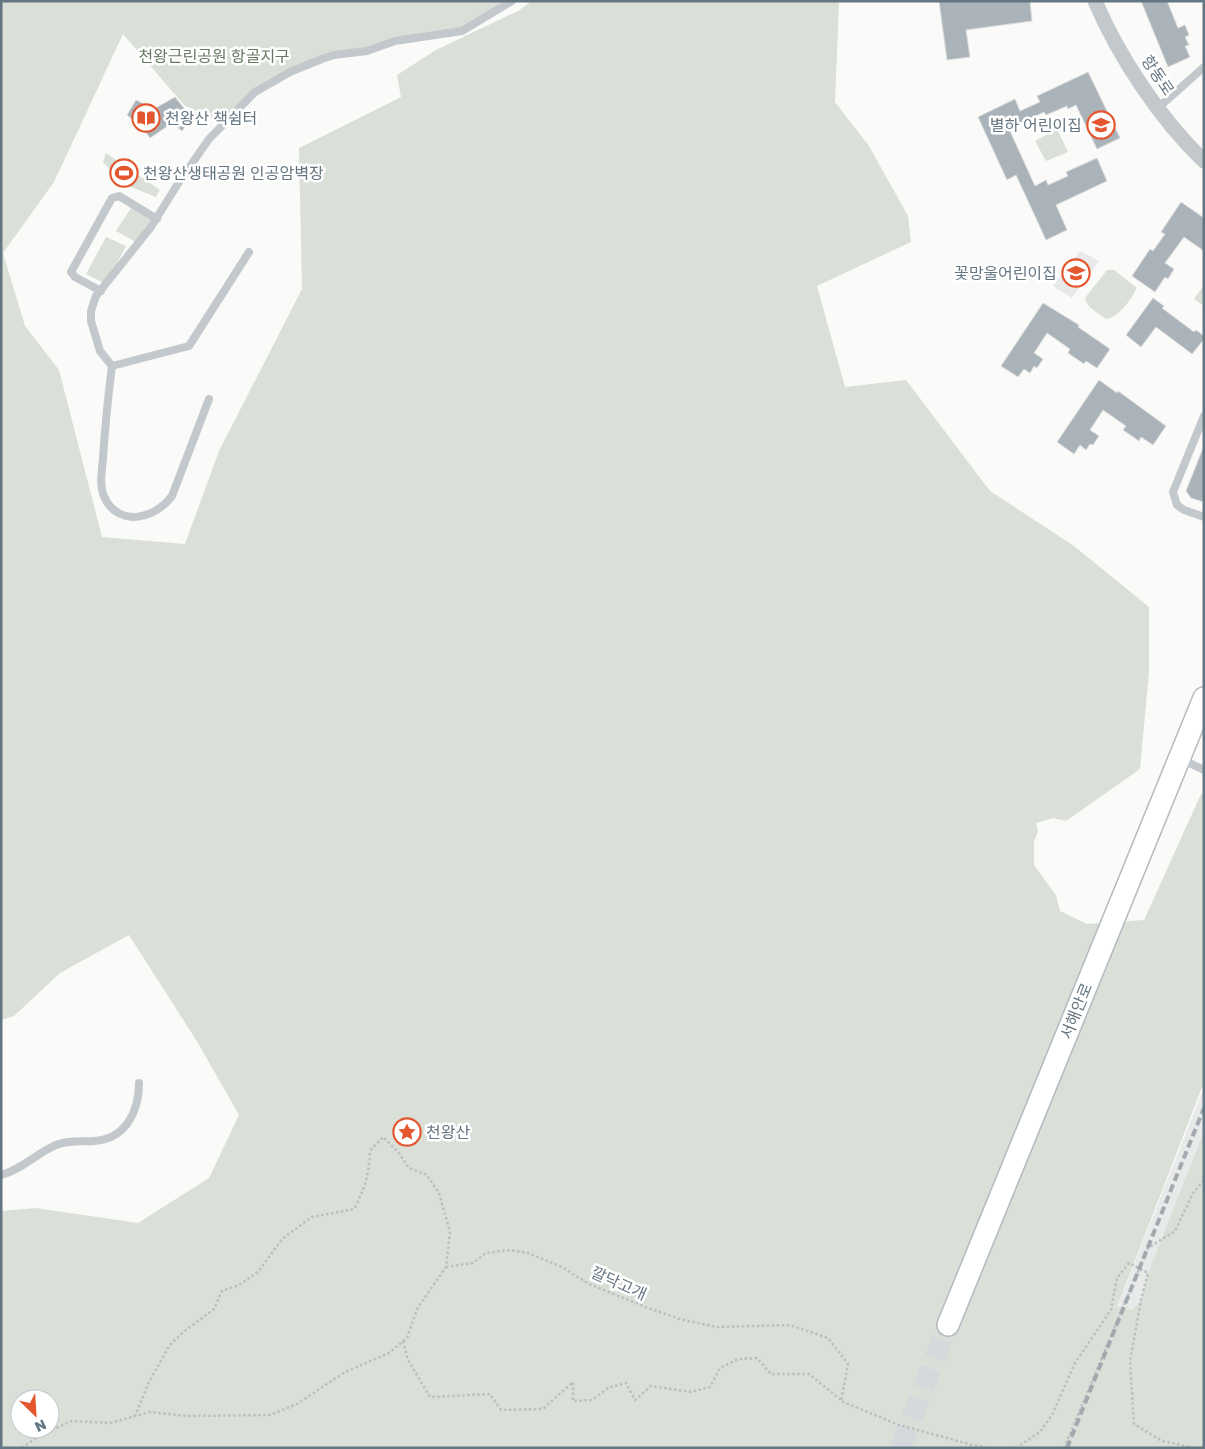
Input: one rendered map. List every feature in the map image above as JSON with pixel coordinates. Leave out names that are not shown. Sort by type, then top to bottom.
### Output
[{"type":"main road","name":"서해안로","points":[[948,1325],[1204,698]]},
{"type":"street","name":"항동로","points":[[1095,1],[1138,80],[1158,108],[1204,161]]},
{"type":"lane","points":[[209,399],[172,496],[167,504],[151,514],[137,517],[126,516],[108,506],[103,494],[101,476],[104,428],[112,366],[100,351],[91,321],[91,311],[96,296],[157,219],[179,182],[209,139],[255,92],[303,66],[334,55],[367,51],[395,41],[462,31],[512,1]]},
{"type":"lane","points":[[1158,108],[1204,68]]},
{"type":"lane","points":[[101,291],[74,277],[71,272],[112,198],[119,196],[157,219]]},
{"type":"lane","points":[[112,366],[189,346],[249,252]]},
{"type":"lane","points":[[1204,416],[1173,492],[1177,505],[1184,510],[1204,517]]},
{"type":"lane","points":[[1179,758],[1204,770]]},
{"type":"lane","points":[[1,1175],[17,1168],[61,1142],[107,1139],[120,1131],[138,1105],[139,1083]]},
{"type":"path","points":[[22,1448],[40,1435],[72,1421],[110,1423],[150,1412],[187,1416],[270,1415],[297,1404],[345,1372],[389,1353],[407,1338],[417,1310],[446,1267],[450,1232],[439,1193],[427,1175],[409,1168],[399,1153],[383,1137],[370,1151],[370,1171],[363,1194],[354,1209],[312,1217],[284,1238],[258,1272],[239,1285],[222,1291],[214,1309],[181,1334],[169,1346],[135,1416]]},
{"type":"path","points":[[1064,1448],[1148,1248],[1175,1231],[1193,1193],[1204,1180]]},
{"type":"path","name":"깔닥고개","points":[[446,1267],[473,1263],[486,1253],[510,1250],[528,1253],[562,1267],[589,1284],[680,1319],[716,1327],[790,1326],[828,1338],[848,1364],[842,1401]]},
{"type":"path","points":[[1016,1448],[1040,1432],[1052,1415],[1075,1363],[1111,1310],[1117,1278],[1129,1263],[1148,1273],[1130,1361],[1134,1424],[1162,1442],[1196,1448]]},
{"type":"path","points":[[403,1341],[408,1360],[430,1397],[490,1394],[501,1410],[543,1409],[573,1382],[573,1401],[592,1400],[608,1388],[626,1383],[634,1400],[651,1386],[691,1392],[710,1387],[720,1368],[738,1358],[757,1358],[771,1374],[809,1374],[842,1401],[899,1425],[990,1448]]},
{"type":"shaded area","name":"꽃망울어린이집","points":[[1080,251],[1099,261],[1072,298],[1053,286]]},
{"type":"shaded area","points":[[1204,1087],[1204,1131],[1148,1273],[1141,1300],[1132,1310],[1117,1308]]},
{"type":"green space","name":"천왕근린공원 항골지구","points":[[1,1],[512,1],[462,31],[395,41],[306,65],[255,92],[224,124],[184,105],[123,34],[54,182],[3,253],[25,326],[59,370],[102,537],[185,544],[219,451],[302,289],[299,148],[401,97],[397,75],[436,50],[518,11],[532,1],[835,1],[839,3],[835,102],[869,146],[908,216],[911,242],[817,286],[845,387],[906,380],[990,491],[1074,546],[1149,607],[1149,672],[1140,769],[1066,821],[1053,818],[1036,823],[1038,832],[1034,841],[1034,865],[1056,895],[1060,911],[1087,924],[1144,920],[1201,794],[1204,794],[1204,1082],[1117,1307],[1132,1310],[1141,1300],[1148,1273],[1204,1131],[1204,1448],[1,1448],[1,1211],[36,1208],[138,1223],[209,1178],[239,1115],[198,1043],[129,935],[60,973],[14,1016],[1,1020]]},
{"type":"green space","points":[[1057,129],[1068,152],[1046,161],[1035,141]]},
{"type":"green space","name":"천왕산생태공원 인공암벽장","points":[[106,153],[160,190],[156,197],[124,184],[103,162]]},
{"type":"green space","points":[[131,208],[151,220],[136,242],[116,231]]},
{"type":"green space","points":[[106,237],[126,246],[106,284],[86,274]]},
{"type":"green space","points":[[1107,270],[1114,270],[1136,287],[1134,294],[1124,307],[1113,317],[1106,319],[1090,307],[1085,298]]},
{"type":"green space","points":[[1204,285],[1204,306],[1194,299]]},
{"type":"building","points":[[939,1],[1030,1],[1032,21],[966,30],[970,57],[947,60]]},
{"type":"building","points":[[1141,1],[1167,1],[1178,28],[1185,25],[1189,35],[1185,37],[1189,45],[1185,46],[1190,57],[1168,67]]},
{"type":"building","points":[[1088,72],[1120,138],[1097,149],[1076,105],[1068,109],[1067,106],[1046,115],[1044,112],[1009,129],[1035,186],[1046,180],[1048,185],[1068,176],[1066,172],[1097,158],[1107,181],[1056,205],[1067,230],[1046,240],[1016,175],[1007,180],[978,117],[1015,99],[1020,111],[1040,102],[1037,96]]},
{"type":"building","name":"천왕산 책쉼터","points":[[175,97],[193,117],[182,131],[172,123],[150,138],[142,127],[127,115],[136,100],[154,109]]},
{"type":"building","points":[[1181,202],[1204,218],[1204,251],[1184,237],[1165,263],[1174,269],[1168,279],[1165,277],[1155,292],[1132,276],[1150,249],[1153,251],[1165,234],[1161,232]]},
{"type":"building","points":[[1153,298],[1164,306],[1162,308],[1194,332],[1196,330],[1204,336],[1204,339],[1192,354],[1156,327],[1141,347],[1126,335]]},
{"type":"building","points":[[1043,303],[1079,325],[1078,327],[1110,349],[1097,368],[1086,361],[1084,364],[1068,353],[1070,349],[1047,333],[1034,353],[1043,359],[1037,368],[1034,366],[1030,373],[1024,369],[1018,377],[1001,366]]},
{"type":"building","points":[[1099,380],[1117,393],[1118,391],[1166,426],[1153,445],[1141,437],[1139,441],[1123,430],[1126,426],[1103,410],[1090,430],[1099,436],[1093,445],[1090,444],[1086,450],[1080,445],[1074,454],[1057,442]]},
{"type":"building","points":[[1203,448],[1204,502],[1191,498],[1186,491]]},
{"type":"tunnel","points":[[900,1448],[948,1325]]},
{"type":"railway","points":[[1067,1448],[1204,1108]]},
{"type":"place","name":"천왕산 책쉼터","points":[[146,118]]},
{"type":"place","name":"별하 어린이집","points":[[1101,125]]},
{"type":"place","name":"천왕산생태공원 인공암벽장","points":[[124,173]]},
{"type":"place","name":"꽃망울어린이집","points":[[1076,273]]},
{"type":"place","name":"천왕산","points":[[407,1132]]}]
